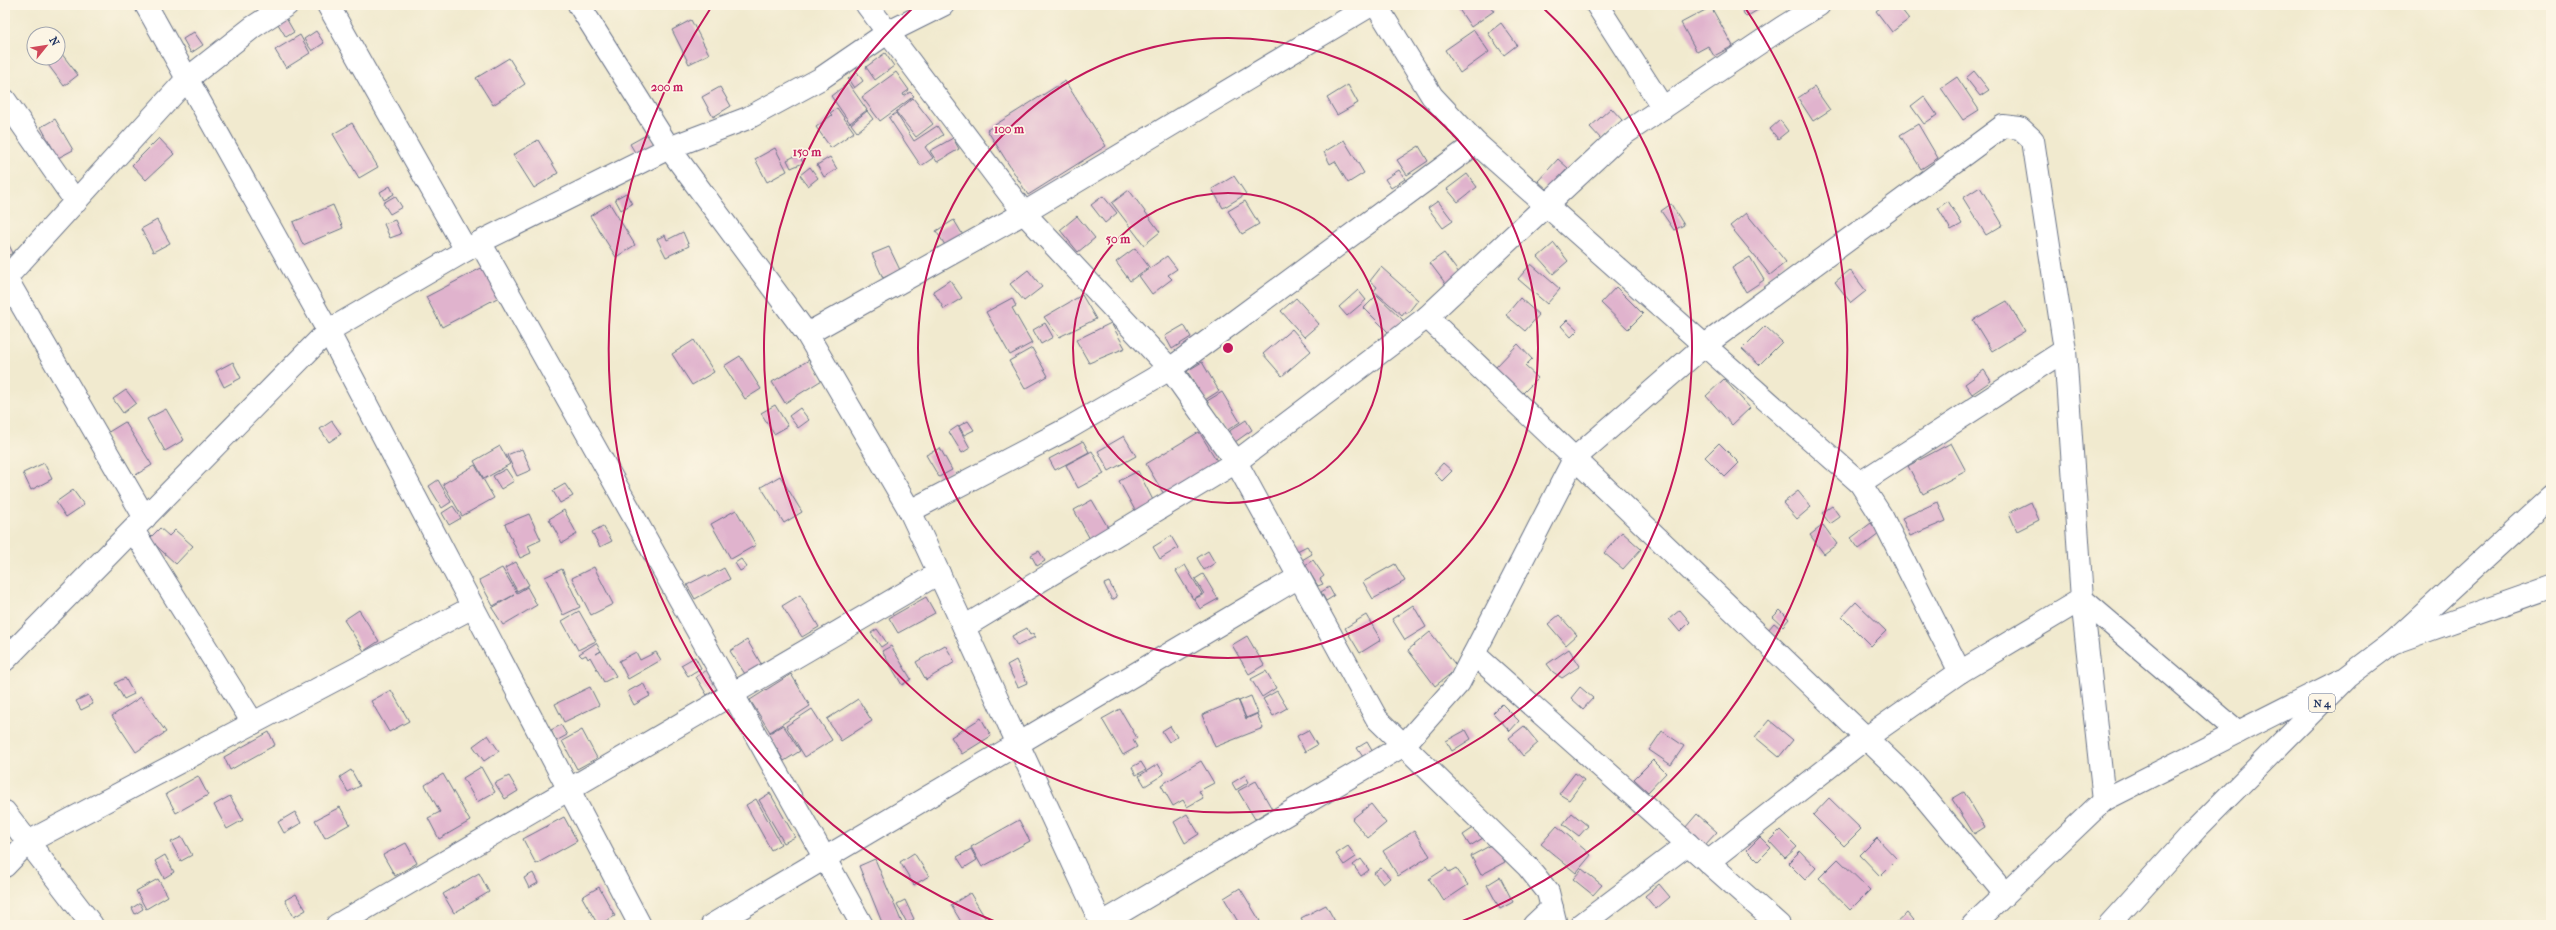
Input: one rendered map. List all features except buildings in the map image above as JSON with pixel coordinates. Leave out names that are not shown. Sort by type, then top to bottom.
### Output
[{"type":"main road","points":[[146,5],[328,331],[640,925]]},
{"type":"main road","points":[[254,723],[139,524],[6,279],[187,79],[252,27],[287,5]]},
{"type":"main road","points":[[328,5],[473,246],[733,694],[862,925]]},
{"type":"main road","points":[[579,5],[668,148],[807,334],[910,511],[1101,924],[1404,745],[1459,683],[1574,459],[1705,345],[2003,126],[2020,128],[2033,140],[2066,350],[2082,599],[2104,800]]},
{"type":"main road","points":[[867,5],[1024,213],[1170,369],[1236,462],[1377,720],[1528,867],[1548,892],[1554,916],[1534,925]]},
{"type":"main road","points":[[5,660],[328,331],[473,246],[668,148],[748,118],[820,79],[887,33],[943,5]]},
{"type":"main road","points":[[807,334],[1024,213],[1371,5]]},
{"type":"main road","points":[[1376,5],[1432,96],[1476,143],[1860,483],[1882,517],[1960,672]]},
{"type":"main road","points":[[1597,5],[1663,108]]},
{"type":"main road","points":[[964,627],[1236,462],[1427,317],[1618,138],[1783,27],[1819,5]]},
{"type":"main road","points":[[5,100],[76,202]]},
{"type":"main road","points":[[910,511],[1067,429],[1170,369],[1476,143]]},
{"type":"main road","points":[[1427,317],[1911,781],[2005,894]]},
{"type":"main road","points":[[1860,483],[2066,350]]},
{"type":"main road","name":"N 4","points":[[2109,925],[2196,829],[2348,677],[2392,643],[2551,497]]},
{"type":"main road","points":[[337,925],[938,573]]},
{"type":"main road","points":[[712,925],[1299,577]]},
{"type":"main road","points":[[2392,643],[2551,587]]},
{"type":"main road","points":[[1708,862],[1866,738],[1960,672],[2082,599]]},
{"type":"main road","points":[[2082,599],[2238,732]]},
{"type":"main road","points":[[5,866],[28,842],[473,607]]},
{"type":"main road","points":[[1474,654],[1779,925]]},
{"type":"main road","points":[[1973,925],[2104,800],[2348,677]]},
{"type":"main road","points":[[5,812],[92,925]]},
{"type":"main road","points":[[1581,925],[1688,844]]}]
